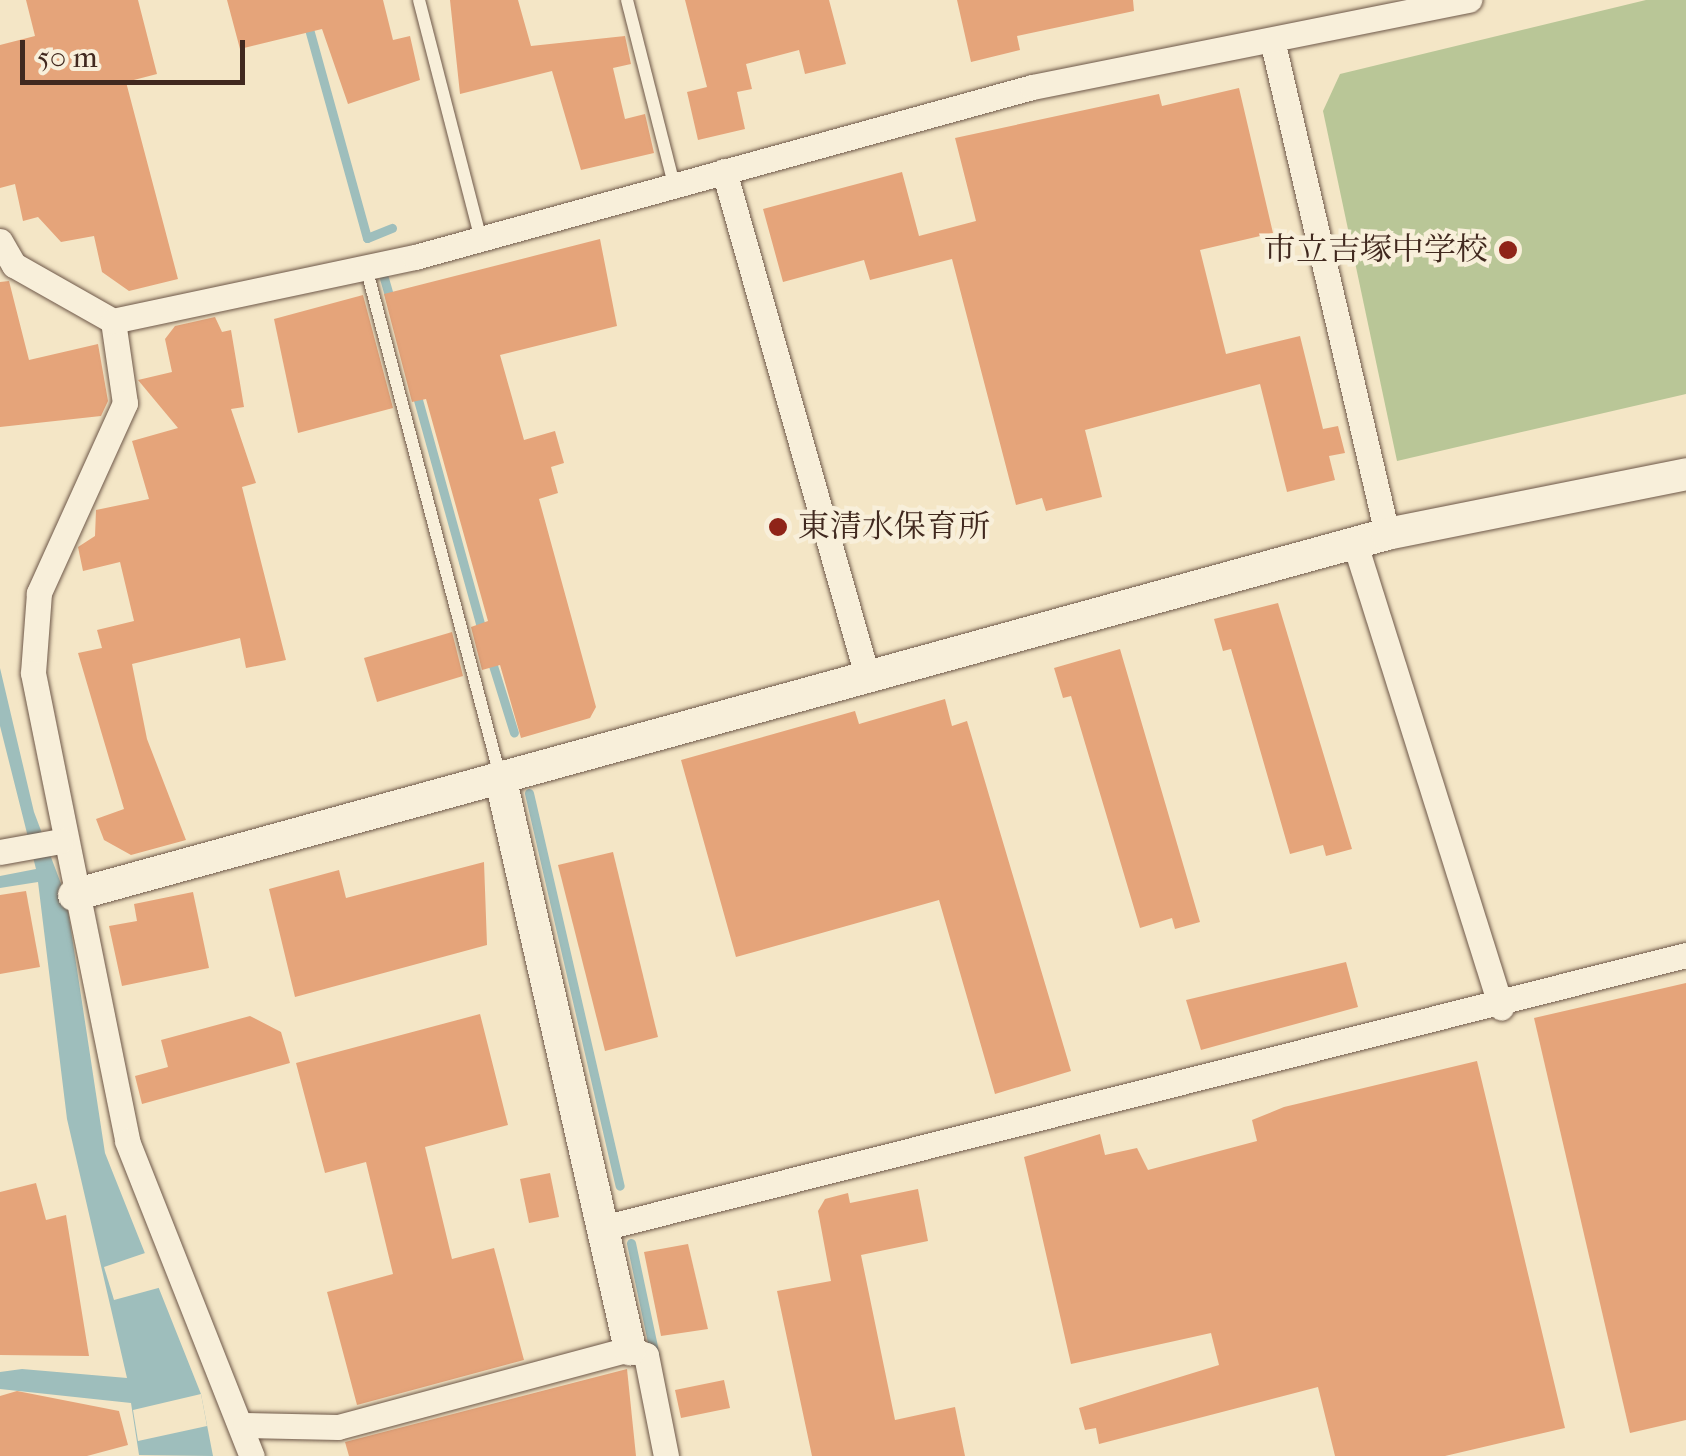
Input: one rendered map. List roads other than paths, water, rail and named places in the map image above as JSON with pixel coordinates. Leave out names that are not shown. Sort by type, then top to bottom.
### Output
[{"type":"street","points":[[0,240],[14,265],[113,321],[366,267],[1032,87],[1273,44],[1469,0]]},
{"type":"street","points":[[1273,44],[1387,534]]},
{"type":"street","points":[[724,171],[867,676]]},
{"type":"street","points":[[113,321],[125,403],[39,593],[33,673],[56,842],[74,896],[127,1141],[245,1425],[252,1456]]},
{"type":"street","points":[[74,896],[1387,534],[1686,474]]},
{"type":"street","points":[[1355,544],[1501,1008]]},
{"type":"street","points":[[500,776],[630,1349]]},
{"type":"street","points":[[12,849],[56,842]]},
{"type":"street","points":[[602,1228],[1501,1008],[1686,955]]},
{"type":"street","points":[[245,1425],[338,1427],[630,1349],[646,1355],[666,1456]]},
{"type":"lane","points":[[420,0],[480,236]]},
{"type":"lane","points":[[626,0],[674,184]]},
{"type":"lane","points":[[366,267],[500,776]]},
{"type":"water","points":[[0,668],[34,812],[66,897],[105,1153],[201,1394],[213,1456],[139,1455],[131,1403],[0,1389],[0,1372],[22,1369],[127,1378],[67,1119],[38,882],[0,888],[0,876],[36,869],[0,726]]},
{"type":"waterway","points":[[301,0],[367,238],[392,228]]},
{"type":"waterway","points":[[384,278],[391,302]]},
{"type":"waterway","points":[[415,389],[483,634]]},
{"type":"waterway","points":[[491,659],[514,733]]},
{"type":"waterway","points":[[529,793],[620,1186]]},
{"type":"waterway","points":[[631,1243],[655,1356]]},
{"type":"place","name":"市立吉塚中学校","points":[[1508,250]]},
{"type":"place","name":"東清水保育所","points":[[778,527]]}]
